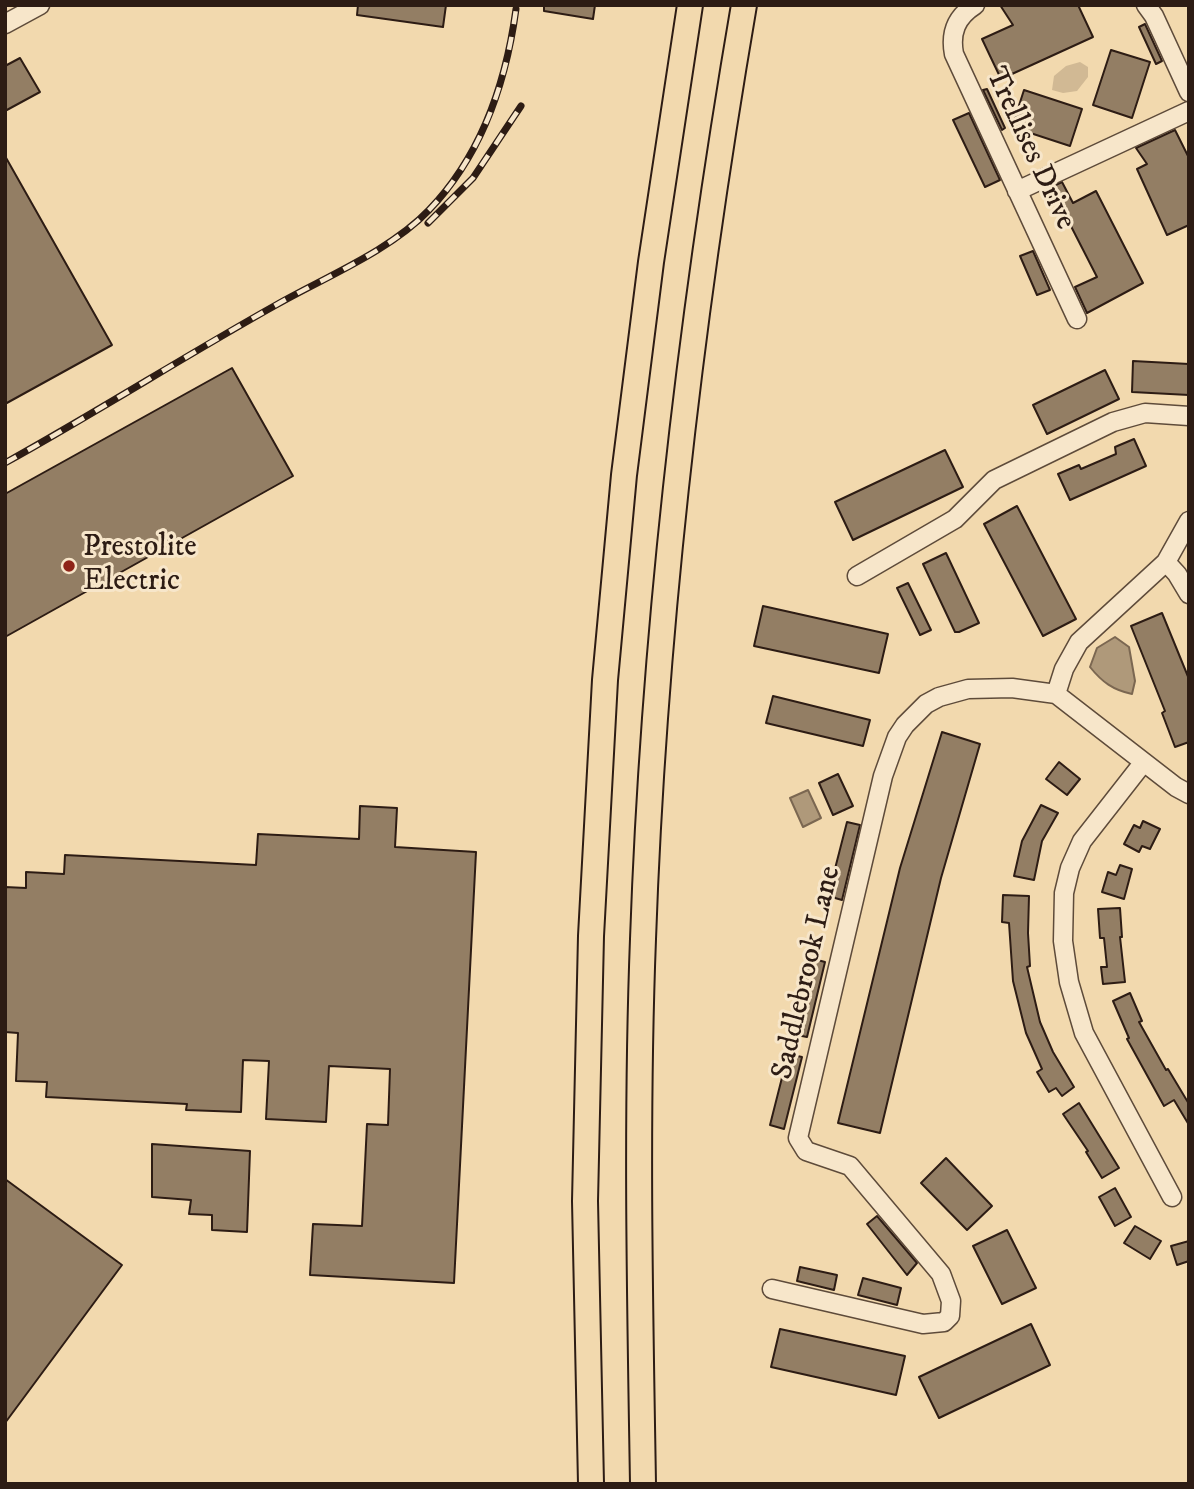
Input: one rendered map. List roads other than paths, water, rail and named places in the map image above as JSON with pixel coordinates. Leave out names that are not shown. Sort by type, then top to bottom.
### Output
[{"type":"highway","points":[[591,1484],[585,1187],[590,936],[606,680],[625,475],[649,275],[690,5]]},
{"type":"highway","points":[[643,1484],[637,1200],[643,938],[657,684],[676,480],[701,283],[744,5]]},
{"type":"street","points":[[5,24],[40,5]]},
{"type":"street","name":"Trellises Drive","points":[[975,5],[957,22],[952,43],[954,54],[1077,320]]},
{"type":"street","points":[[1146,5],[1154,16],[1189,92]]},
{"type":"street","points":[[1017,191],[1189,111]]},
{"type":"street","points":[[856,576],[956,519],[994,480],[1113,422],[1145,413],[1189,416]]},
{"type":"street","points":[[1189,521],[1166,562],[1079,642],[1064,669],[1056,694],[1176,788],[1189,794]]},
{"type":"street","points":[[1166,562],[1189,594]]},
{"type":"street","name":"Saddlebrook Lane","points":[[772,1289],[923,1324],[944,1322],[950,1315],[951,1301],[941,1274],[850,1166],[806,1151],[798,1138],[883,776],[897,737],[905,724],[926,704],[953,692],[1012,688],[1056,694]]},
{"type":"street","points":[[1143,762],[1082,841],[1070,868],[1064,893],[1063,942],[1069,982],[1084,1033],[1172,1197]]},
{"type":"railway","points":[[5,463],[242,324],[376,251],[413,225],[448,189],[464,166],[489,117],[506,64],[516,9]]},
{"type":"railway","points":[[428,223],[473,178],[521,106]]},
{"type":"place","name":"Prestolite Electric","points":[[69,566]]}]
